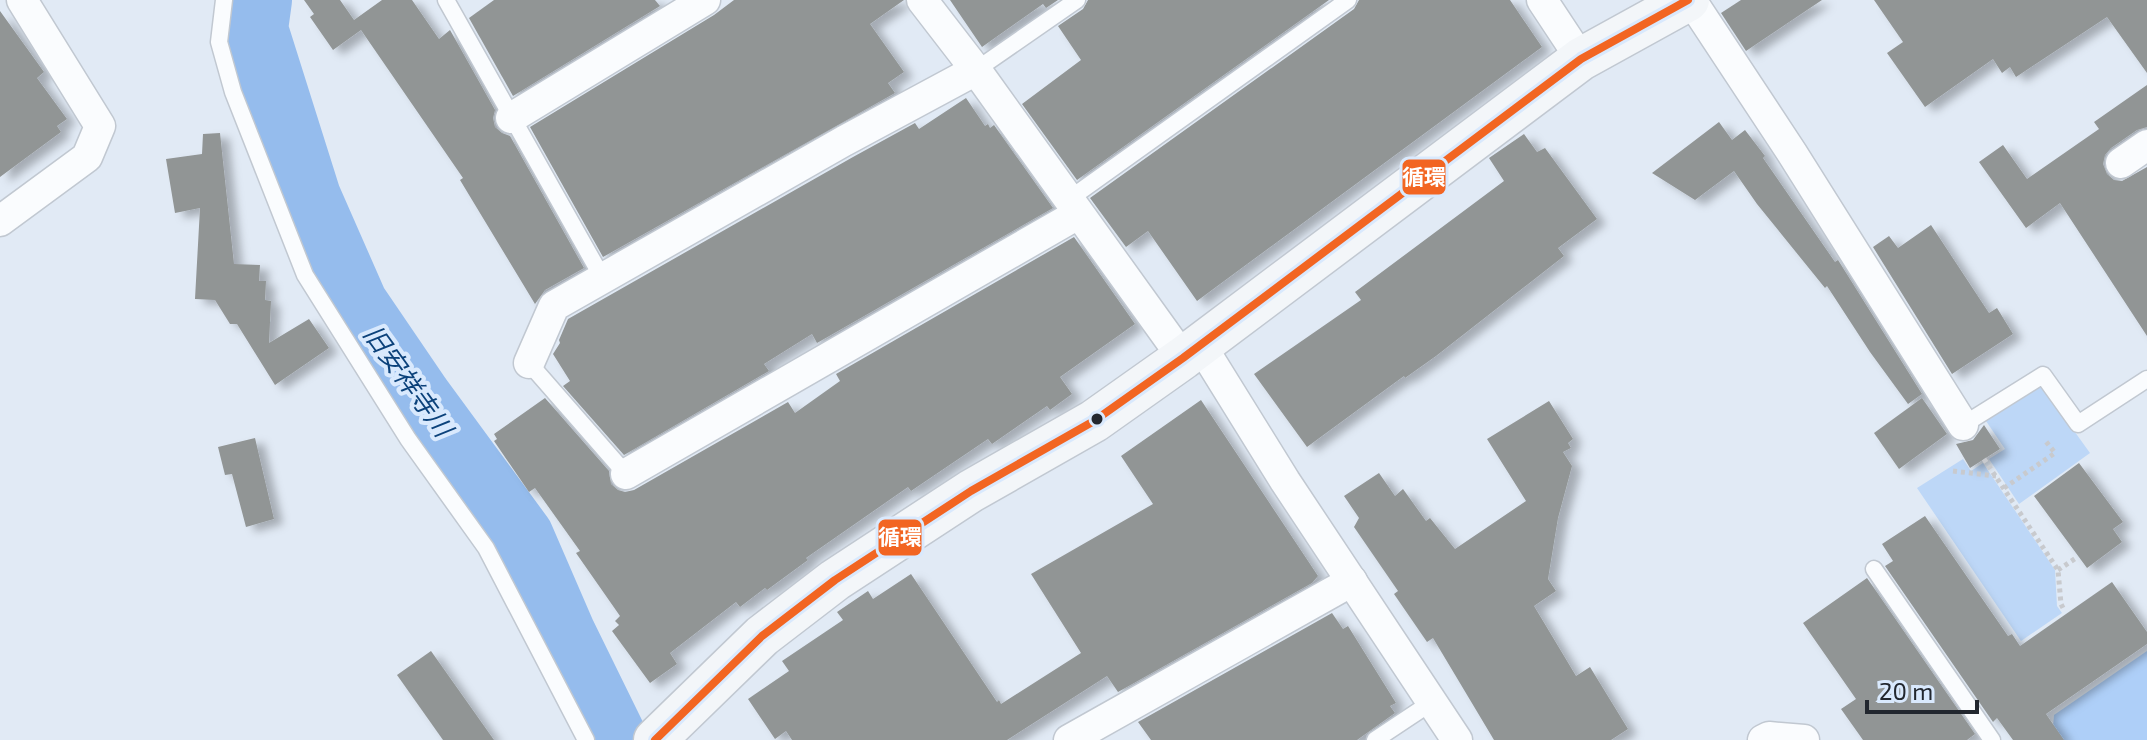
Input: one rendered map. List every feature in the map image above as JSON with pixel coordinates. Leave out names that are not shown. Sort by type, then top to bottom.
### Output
[{"type":"main road","points":[[659,736],[762,636],[835,580],[971,491],[1094,421],[1581,59],[1690,0]]},
{"type":"street","points":[[0,221],[87,157],[100,126],[22,0]]},
{"type":"street","points":[[511,118],[705,0]]},
{"type":"street","points":[[922,0],[1073,207],[1191,351],[1285,481],[1457,740]]},
{"type":"street","points":[[1542,0],[1581,59]]},
{"type":"street","points":[[1690,0],[1792,153],[1963,425]]},
{"type":"street","points":[[529,363],[554,306],[976,70]]},
{"type":"street","points":[[2121,163],[2147,145]]},
{"type":"street","points":[[626,474],[1073,207]]},
{"type":"street","points":[[1069,740],[1352,581]]},
{"type":"street","points":[[1763,740],[1769,737],[1804,740]]},
{"type":"lane","points":[[224,0],[219,42],[233,92],[305,275],[408,439],[486,548],[586,740]]},
{"type":"lane","points":[[447,0],[602,277]]},
{"type":"lane","points":[[976,70],[1077,0]]},
{"type":"lane","points":[[1073,207],[1348,0]]},
{"type":"lane","points":[[529,363],[626,474]]},
{"type":"lane","points":[[1963,425],[2043,375],[2078,424],[2147,379]]},
{"type":"lane","points":[[1874,569],[1992,740]]},
{"type":"lane","points":[[1375,740],[1432,702]]},
{"type":"path","points":[[2004,488],[2055,453],[2044,439]]},
{"type":"path","points":[[1984,459],[2058,570],[2064,610]]},
{"type":"path","points":[[1953,471],[1996,476]]},
{"type":"path","points":[[2035,534],[2042,528]]},
{"type":"path","points":[[2058,570],[2076,558]]},
{"type":"shaded area","points":[[2041,385],[2090,453],[2019,504],[1989,459],[2005,449],[1986,421]]},
{"type":"shaded area","points":[[1963,459],[1971,471],[1983,463],[2055,570],[2057,606],[2062,613],[2021,641],[1917,488]]},
{"type":"shaded area","points":[[2147,651],[2147,740],[2062,740],[2053,727],[2054,715]]},
{"type":"building","points":[[304,0],[340,0],[354,20],[382,0],[412,0],[439,39],[450,30],[495,110],[495,127],[510,136],[584,268],[545,290],[535,304],[460,180],[463,178],[361,30],[333,50],[310,17],[314,14]]},
{"type":"building","points":[[494,0],[655,0],[660,6],[513,96],[469,18]]},
{"type":"building","points":[[734,0],[904,0],[870,24],[904,72],[888,83],[895,93],[603,257],[530,127]]},
{"type":"building","points":[[950,0],[1058,0],[1046,8],[1043,4],[982,47]]},
{"type":"building","points":[[1088,0],[1329,0],[1077,180],[1022,104],[1081,60],[1058,26],[1083,9]]},
{"type":"building","points":[[1359,0],[1510,0],[1542,47],[1197,301],[1148,231],[1126,247],[1090,198],[1354,9]]},
{"type":"building","points":[[1741,0],[1822,0],[1746,51],[1721,13]]},
{"type":"building","points":[[1874,0],[2147,0],[2147,73],[2107,17],[2016,77],[2010,67],[2002,73],[1993,59],[1925,107],[1887,53],[1903,42]]},
{"type":"building","points":[[0,11],[44,72],[37,78],[67,119],[57,126],[61,132],[0,177]]},
{"type":"building","points":[[2147,85],[2147,127],[2137,130],[2111,148],[2103,164],[2107,174],[2114,180],[2122,181],[2147,167],[2147,336],[2060,203],[2026,228],[1979,162],[2003,145],[2027,179],[2099,129],[2094,122]]},
{"type":"building","points":[[966,98],[985,126],[988,124],[990,128],[994,125],[1053,208],[817,343],[812,334],[764,364],[769,371],[624,455],[563,386],[570,381],[553,354],[568,319],[915,123],[919,129]]},
{"type":"building","points":[[1719,122],[1732,140],[1745,130],[1835,262],[1838,260],[1922,394],[1908,404],[1827,286],[1825,288],[1757,204],[1734,171],[1695,200],[1652,173]]},
{"type":"building","points":[[220,133],[234,264],[260,265],[259,281],[266,281],[265,300],[271,301],[269,343],[309,319],[329,348],[275,385],[237,324],[230,324],[215,300],[195,299],[200,208],[175,213],[166,159],[202,154],[203,134]]},
{"type":"building","points":[[1524,134],[1537,152],[1545,148],[1597,219],[1558,248],[1564,256],[1436,356],[1307,447],[1254,374],[1361,300],[1355,292],[1504,181],[1489,158]]},
{"type":"building","points":[[1931,225],[1989,313],[1997,308],[2013,334],[1952,374],[1873,247],[1889,236],[1898,248]]},
{"type":"building","points":[[1074,237],[1135,324],[1060,377],[1072,394],[1050,410],[1047,406],[992,444],[988,439],[911,491],[908,487],[806,558],[808,560],[767,590],[765,588],[740,607],[736,602],[670,653],[677,664],[650,683],[612,631],[619,625],[615,621],[620,616],[576,553],[580,551],[535,488],[529,492],[494,441],[497,439],[494,434],[545,398],[609,471],[611,484],[625,492],[634,490],[788,402],[795,413],[840,381],[836,374]]},
{"type":"building","points":[[1922,398],[1947,434],[1899,469],[1874,433]]},
{"type":"building","points":[[1201,400],[1318,576],[1312,583],[1118,692],[1107,676],[1007,740],[792,740],[786,731],[775,739],[748,699],[789,671],[782,661],[843,620],[837,612],[868,591],[873,599],[911,574],[1001,704],[1081,653],[1031,574],[1153,504],[1121,456]]},
{"type":"building","points":[[1549,401],[1573,439],[1568,443],[1571,448],[1563,452],[1572,466],[1558,518],[1548,579],[1556,591],[1534,606],[1576,676],[1590,667],[1628,729],[1611,740],[1494,740],[1433,638],[1427,642],[1394,594],[1398,591],[1354,527],[1359,518],[1344,496],[1379,473],[1395,496],[1403,489],[1426,521],[1430,518],[1455,549],[1526,501],[1487,439]]},
{"type":"building","points":[[1984,425],[2000,449],[1970,468],[1956,444],[1973,440]]},
{"type":"building","points":[[255,438],[274,519],[246,527],[232,474],[225,475],[218,447]]},
{"type":"building","points":[[2079,463],[2123,522],[2113,529],[2122,542],[2087,568],[2034,496]]},
{"type":"building","points":[[1925,516],[2008,636],[2012,634],[2020,646],[2112,582],[2147,632],[2147,644],[2046,714],[2064,740],[2013,740],[1997,718],[1993,722],[1885,566],[1893,561],[1882,544]]},
{"type":"building","points":[[1867,578],[1975,734],[1967,740],[1863,740],[1841,709],[1856,699],[1803,623]]},
{"type":"building","points":[[1332,613],[1343,629],[1348,626],[1396,703],[1390,706],[1395,713],[1357,740],[1151,740],[1138,722]]},
{"type":"building","points":[[431,651],[494,740],[443,740],[397,675]]},
{"type":"waterway","name":"旧安祥寺川","points":[[259,0],[255,29],[308,197],[355,304],[419,398],[521,537],[563,634],[615,740]]},
{"type":"transit line","name":"循環","points":[[655,740],[762,636],[835,580],[971,491],[1094,421],[1183,358],[1581,59],[1688,0]]}]
